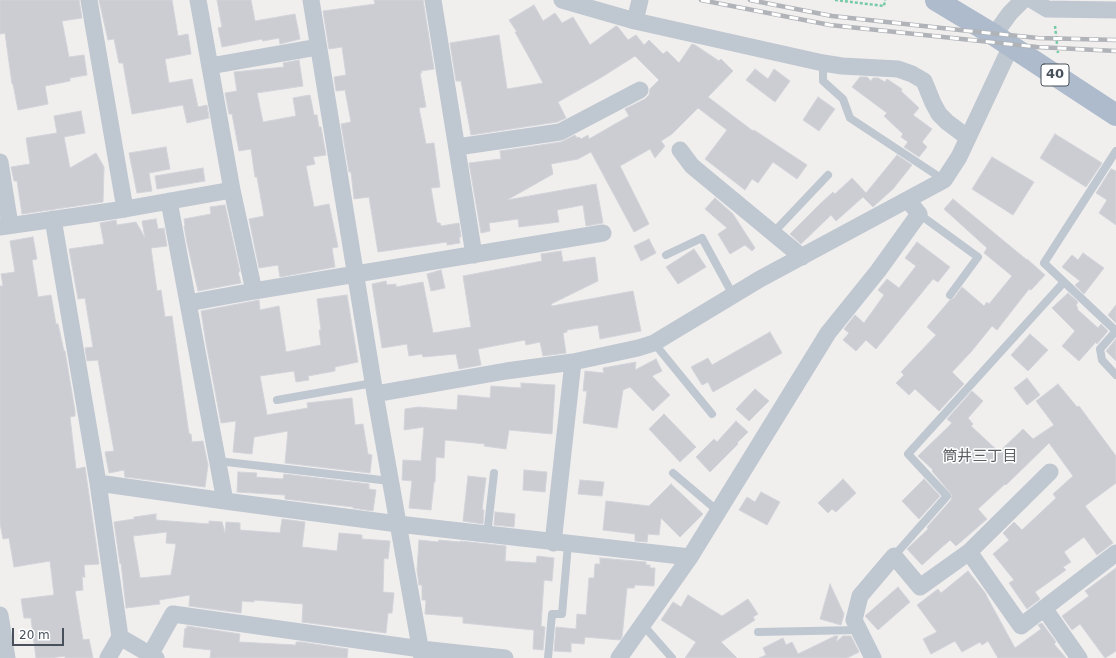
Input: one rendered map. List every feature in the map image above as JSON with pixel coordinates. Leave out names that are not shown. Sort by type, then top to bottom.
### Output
[{"type":"main road","name":"40","points":[[941,1],[1116,115]]},
{"type":"street","points":[[90,0],[124,209]]},
{"type":"street","points":[[198,0],[232,190],[254,291]]},
{"type":"street","points":[[311,0],[374,389],[421,654]]},
{"type":"street","points":[[433,0],[474,255]]},
{"type":"street","points":[[562,0],[635,20],[823,63],[842,66],[898,69],[912,74],[924,81],[933,103],[943,118],[967,137]]},
{"type":"street","points":[[635,20],[640,0]]},
{"type":"street","points":[[374,389],[573,362],[638,348],[654,342],[733,295],[944,180],[959,157],[967,137],[1003,41],[1010,13],[1023,0]]},
{"type":"street","points":[[1032,0],[1047,9],[1116,10]]},
{"type":"street","points":[[210,66],[318,47]]},
{"type":"street","points":[[457,147],[560,132],[640,90]]},
{"type":"street","points":[[680,150],[692,166],[802,257]]},
{"type":"street","points":[[0,162],[5,226],[124,209],[232,190]]},
{"type":"street","points":[[619,658],[690,557],[719,512],[828,333],[878,271],[919,214],[908,200]]},
{"type":"street","points":[[169,201],[225,501]]},
{"type":"street","points":[[53,219],[98,483],[120,637],[108,658]]},
{"type":"street","points":[[188,303],[603,233]]},
{"type":"street","points":[[561,543],[573,362]]},
{"type":"street","points":[[873,658],[854,620],[860,596],[894,556],[920,587],[969,552],[1050,472]]},
{"type":"street","points":[[98,483],[398,524],[690,557]]},
{"type":"street","points":[[969,552],[1021,626],[1116,553]]},
{"type":"street","points":[[1044,608],[1079,658]]},
{"type":"street","points":[[120,637],[153,656],[173,614],[421,654],[505,658]]},
{"type":"street","points":[[0,615],[7,658]]},
{"type":"lane","points":[[823,63],[823,81],[844,99],[850,118],[944,180]]},
{"type":"lane","points":[[1116,151],[1044,263],[1116,331],[1100,349],[1102,360],[1116,375]]},
{"type":"lane","points":[[773,233],[828,175]]},
{"type":"lane","points":[[919,214],[978,257],[950,295]]},
{"type":"lane","points":[[666,255],[702,238],[733,295]]},
{"type":"lane","points":[[894,556],[947,496],[908,454],[1064,282]]},
{"type":"lane","points":[[654,342],[712,414]]},
{"type":"lane","points":[[276,400],[374,389]]},
{"type":"lane","points":[[218,461],[390,481]]},
{"type":"lane","points":[[487,534],[494,473]]},
{"type":"lane","points":[[673,473],[719,512]]},
{"type":"lane","points":[[548,658],[552,614],[562,614],[561,543]]},
{"type":"lane","points":[[642,625],[672,658]]},
{"type":"lane","points":[[758,632],[859,630]]},
{"type":"path","points":[[835,0],[884,6],[885,0]]},
{"type":"path","points":[[1053,9],[1058,58],[1056,75]]},
{"type":"building","points":[[0,0],[79,0],[82,18],[62,21],[69,57],[84,55],[87,75],[70,78],[70,81],[45,86],[48,104],[18,110],[12,84],[5,33],[0,34]]},
{"type":"building","points":[[99,0],[172,0],[178,36],[188,34],[191,54],[165,59],[169,83],[192,79],[198,107],[207,105],[209,118],[187,123],[183,105],[132,114],[123,63],[119,63],[114,39],[108,40]]},
{"type":"building","points":[[217,0],[251,0],[255,21],[295,14],[300,39],[280,44],[279,38],[263,41],[262,39],[222,47],[218,28],[222,27]]},
{"type":"building","points":[[374,0],[423,0],[434,69],[421,71],[422,73],[420,73],[426,107],[419,108],[426,144],[434,143],[440,187],[431,188],[437,223],[440,223],[441,226],[459,223],[461,237],[459,237],[460,243],[447,245],[447,242],[378,252],[369,197],[354,199],[351,172],[349,172],[341,124],[351,122],[345,90],[336,91],[334,77],[346,75],[342,47],[329,49],[323,11],[375,4]]},
{"type":"building","points":[[534,5],[543,21],[555,13],[562,23],[573,17],[590,45],[616,26],[628,40],[636,35],[644,45],[649,40],[663,54],[667,51],[679,63],[692,44],[719,61],[721,59],[733,71],[708,97],[753,131],[754,130],[807,165],[797,179],[773,162],[758,183],[752,179],[745,190],[705,159],[727,130],[698,108],[672,134],[661,141],[665,146],[655,158],[650,149],[620,166],[649,224],[634,232],[591,152],[578,159],[551,164],[553,174],[507,200],[596,184],[603,223],[586,226],[583,205],[557,210],[559,222],[519,227],[518,219],[489,223],[490,231],[481,233],[469,163],[501,159],[500,151],[561,142],[575,135],[577,138],[579,137],[581,139],[588,135],[589,139],[629,116],[625,109],[645,99],[649,95],[650,89],[659,80],[635,56],[558,102],[566,118],[557,122],[471,135],[461,81],[456,81],[450,43],[499,35],[507,89],[543,83],[515,32],[517,32],[509,20]]},
{"type":"building","points":[[299,60],[303,86],[257,93],[263,122],[296,116],[293,98],[310,95],[314,115],[317,115],[319,127],[321,127],[326,155],[313,157],[315,164],[306,166],[314,207],[329,204],[338,247],[332,248],[335,267],[280,277],[278,265],[259,268],[249,219],[264,216],[257,177],[255,177],[251,149],[239,151],[232,114],[229,114],[225,93],[237,91],[234,72],[284,67],[283,63]]},
{"type":"building","points":[[755,69],[768,79],[774,69],[790,81],[775,102],[746,80]]},
{"type":"building","points":[[860,77],[867,77],[871,81],[873,78],[878,78],[885,82],[887,79],[902,89],[901,91],[919,108],[913,115],[932,129],[922,142],[927,147],[919,157],[904,147],[908,142],[901,137],[903,134],[884,116],[887,113],[852,87]]},
{"type":"building","points":[[818,97],[835,109],[819,131],[803,120]]},
{"type":"building","points":[[81,111],[85,133],[64,137],[70,168],[96,153],[104,167],[103,202],[22,214],[17,181],[14,181],[11,167],[30,164],[26,138],[57,133],[54,116]]},
{"type":"building","points":[[1055,134],[1102,163],[1086,187],[1040,158]]},
{"type":"building","points":[[166,147],[170,169],[149,173],[152,191],[137,193],[129,153]]},
{"type":"building","points":[[897,155],[912,165],[893,189],[873,207],[863,197],[836,221],[831,215],[801,244],[790,234],[833,192],[835,194],[852,178],[866,193]]},
{"type":"building","points":[[992,157],[1034,182],[1013,215],[972,189]]},
{"type":"building","points":[[203,168],[205,181],[157,189],[155,176]]},
{"type":"building","points":[[1111,169],[1116,171],[1116,225],[1099,213],[1107,200],[1096,193]]},
{"type":"building","points":[[715,198],[733,214],[755,248],[752,251],[745,245],[730,254],[718,234],[727,228],[705,209]]},
{"type":"building","points":[[953,199],[1045,275],[1031,290],[1029,289],[997,330],[992,326],[971,352],[952,372],[964,384],[939,411],[915,389],[909,395],[896,383],[904,375],[901,372],[936,335],[927,327],[950,300],[954,298],[962,287],[984,306],[987,302],[989,304],[1012,276],[984,253],[987,248],[944,209]]},
{"type":"building","points":[[225,205],[240,272],[238,272],[241,283],[198,291],[187,243],[184,219],[211,214],[210,207]]},
{"type":"building","points":[[156,219],[158,229],[164,228],[167,246],[151,248],[157,291],[161,290],[165,317],[172,316],[189,434],[191,434],[192,442],[203,441],[208,465],[205,487],[125,477],[124,470],[109,473],[105,452],[114,451],[98,360],[87,361],[85,348],[93,347],[85,298],[78,299],[69,249],[104,244],[100,223],[116,220],[117,225],[136,222],[145,238],[142,221]]},
{"type":"building","points":[[33,237],[37,259],[32,260],[38,297],[51,295],[56,324],[58,324],[65,351],[75,411],[75,416],[70,417],[76,469],[85,467],[99,564],[84,565],[85,577],[82,577],[83,590],[75,591],[83,640],[89,639],[93,658],[65,658],[65,656],[36,658],[31,618],[24,618],[21,599],[54,595],[50,561],[14,567],[9,538],[3,539],[0,523],[0,286],[3,286],[1,274],[15,272],[10,241]]},
{"type":"building","points":[[649,239],[656,253],[641,261],[634,246]]},
{"type":"building","points":[[917,242],[950,267],[938,282],[933,279],[876,349],[866,340],[856,351],[843,340],[849,333],[844,329],[855,315],[864,323],[884,295],[878,290],[887,279],[899,288],[916,266],[905,258]]},
{"type":"building","points":[[694,249],[706,267],[678,284],[666,267]]},
{"type":"building","points":[[561,251],[563,262],[595,257],[598,281],[551,304],[552,306],[633,291],[641,331],[600,339],[598,325],[567,330],[567,332],[563,333],[566,353],[543,356],[540,342],[526,345],[525,340],[478,349],[481,365],[459,369],[456,354],[423,357],[422,354],[409,356],[407,344],[382,348],[372,284],[386,281],[387,285],[396,284],[396,287],[423,282],[433,333],[471,327],[463,276],[542,261],[541,254]]},
{"type":"building","points":[[1083,253],[1104,268],[1084,294],[1075,285],[1080,281],[1062,267],[1072,255],[1078,260]]},
{"type":"building","points":[[441,270],[445,288],[431,291],[427,274]]},
{"type":"building","points":[[1068,293],[1078,302],[1076,305],[1078,308],[1077,309],[1098,328],[1101,324],[1108,331],[1079,361],[1062,346],[1075,331],[1052,308]]},
{"type":"building","points":[[347,295],[358,362],[335,367],[335,371],[308,376],[309,380],[296,382],[294,371],[260,376],[267,415],[308,408],[307,403],[352,398],[355,425],[363,424],[368,454],[372,455],[370,473],[285,463],[288,431],[254,437],[252,454],[233,452],[236,421],[221,423],[201,311],[259,300],[260,310],[279,306],[286,352],[321,345],[319,330],[321,330],[317,299]]},
{"type":"building","points":[[1116,305],[1116,323],[1108,315]]},
{"type":"building","points":[[770,332],[782,353],[713,392],[708,382],[702,385],[691,367],[708,358],[712,365]]},
{"type":"building","points":[[1030,334],[1048,350],[1028,371],[1011,355]]},
{"type":"building","points":[[1116,339],[1116,361],[1106,351]]},
{"type":"building","points":[[656,359],[662,371],[652,376],[670,395],[653,411],[630,387],[623,390],[617,428],[583,423],[587,391],[583,391],[585,371],[604,373],[603,368],[636,362],[635,370]]},
{"type":"building","points":[[1027,378],[1040,395],[1027,405],[1014,388]]},
{"type":"building","points":[[521,383],[555,385],[552,434],[509,430],[506,449],[484,446],[485,444],[445,440],[444,458],[436,457],[435,482],[431,510],[409,508],[412,481],[402,480],[403,460],[421,461],[424,427],[404,430],[405,409],[418,407],[457,410],[458,395],[490,398],[491,386],[521,388]]},
{"type":"building","points":[[1058,384],[1077,407],[1079,406],[1116,456],[1116,483],[1085,506],[1113,543],[1097,555],[1084,537],[1064,552],[1071,562],[1063,567],[1066,570],[1035,592],[1040,599],[1027,609],[1009,583],[1014,580],[993,554],[1009,540],[1003,533],[1014,522],[1022,530],[1056,498],[1053,494],[1073,476],[1049,443],[1006,485],[1005,484],[978,509],[987,519],[956,546],[950,540],[922,565],[907,549],[928,529],[927,527],[951,500],[952,495],[932,471],[933,470],[918,456],[952,423],[947,419],[972,391],[983,401],[968,418],[973,424],[971,426],[999,452],[1023,429],[1033,439],[1054,425],[1036,401]]},
{"type":"building","points":[[755,389],[769,401],[749,421],[736,409]]},
{"type":"building","points":[[664,414],[696,447],[680,462],[649,429]]},
{"type":"building","points":[[736,421],[748,432],[710,472],[696,457],[714,439],[717,442]]},
{"type":"building","points":[[524,470],[547,472],[545,492],[523,490]]},
{"type":"building","points":[[238,472],[257,473],[256,477],[283,479],[284,474],[369,484],[369,489],[376,490],[373,511],[353,507],[285,499],[285,495],[237,492]]},
{"type":"building","points":[[468,476],[486,478],[482,510],[484,510],[483,524],[463,521]]},
{"type":"building","points":[[843,479],[856,493],[836,512],[832,509],[828,513],[818,503]]},
{"type":"building","points":[[924,479],[940,496],[919,519],[902,501]]},
{"type":"building","points":[[580,480],[604,482],[602,496],[578,494]]},
{"type":"building","points":[[671,484],[703,514],[680,537],[661,518],[659,535],[648,534],[647,542],[635,541],[635,534],[603,530],[606,501],[649,506]]},
{"type":"building","points":[[761,492],[780,502],[767,525],[739,510],[747,497],[755,502]]},
{"type":"building","points":[[495,512],[515,514],[514,527],[494,525]]},
{"type":"building","points":[[156,514],[156,520],[209,524],[209,521],[222,522],[225,533],[226,522],[240,523],[240,530],[280,533],[282,519],[305,522],[302,547],[337,551],[339,533],[362,535],[362,539],[390,541],[388,559],[384,558],[383,592],[394,593],[392,613],[388,613],[386,633],[302,622],[303,604],[254,600],[254,602],[242,601],[241,613],[189,606],[190,595],[159,600],[160,604],[126,608],[121,563],[120,564],[114,522],[134,519],[134,517]],"holes":[[[167,532],[166,543],[176,544],[171,575],[140,578],[133,536]]]},
{"type":"building","points":[[419,540],[438,542],[439,540],[460,541],[506,546],[505,561],[536,563],[537,556],[554,558],[552,581],[544,580],[541,626],[545,627],[543,650],[533,649],[534,630],[463,623],[463,617],[425,614],[426,600],[422,600],[422,585],[419,585],[417,570]]},
{"type":"building","points":[[600,558],[646,562],[646,565],[650,565],[650,568],[655,568],[654,586],[635,585],[634,588],[627,588],[622,637],[620,640],[585,637],[584,644],[571,643],[571,652],[554,651],[556,627],[576,629],[577,614],[586,615],[589,578],[594,578],[595,564],[600,564]]},
{"type":"building","points":[[1116,568],[1116,651],[1105,658],[1080,624],[1072,630],[1062,616],[1089,596],[1085,591]]},
{"type":"building","points":[[968,571],[986,594],[1015,648],[1041,629],[1038,625],[1042,623],[1056,642],[1054,644],[1066,658],[998,658],[988,641],[982,645],[980,642],[962,652],[955,641],[931,654],[923,639],[937,632],[917,605],[938,589],[941,593]]},
{"type":"building","points":[[830,584],[844,614],[841,625],[820,619]]},
{"type":"building","points":[[898,587],[910,602],[878,630],[865,616]]},
{"type":"building","points":[[688,595],[722,616],[748,599],[758,614],[753,617],[755,620],[721,642],[737,658],[685,658],[696,642],[661,620],[673,602],[681,607]]},
{"type":"building","points":[[187,626],[240,634],[239,642],[296,645],[296,642],[301,642],[348,649],[347,658],[210,658],[211,650],[183,647],[185,628],[187,629]]},
{"type":"building","points":[[835,636],[838,636],[836,642],[843,636],[851,636],[859,652],[847,658],[759,658],[766,655],[763,648],[783,638],[786,645],[792,642],[798,654]]},
{"type":"railway","points":[[701,0],[830,25],[1037,47],[1116,51]]},
{"type":"railway","points":[[750,0],[832,16],[969,31],[1038,38],[1116,40]]},
{"type":"district","name":"筒井三丁目","points":[[980,457]]}]
